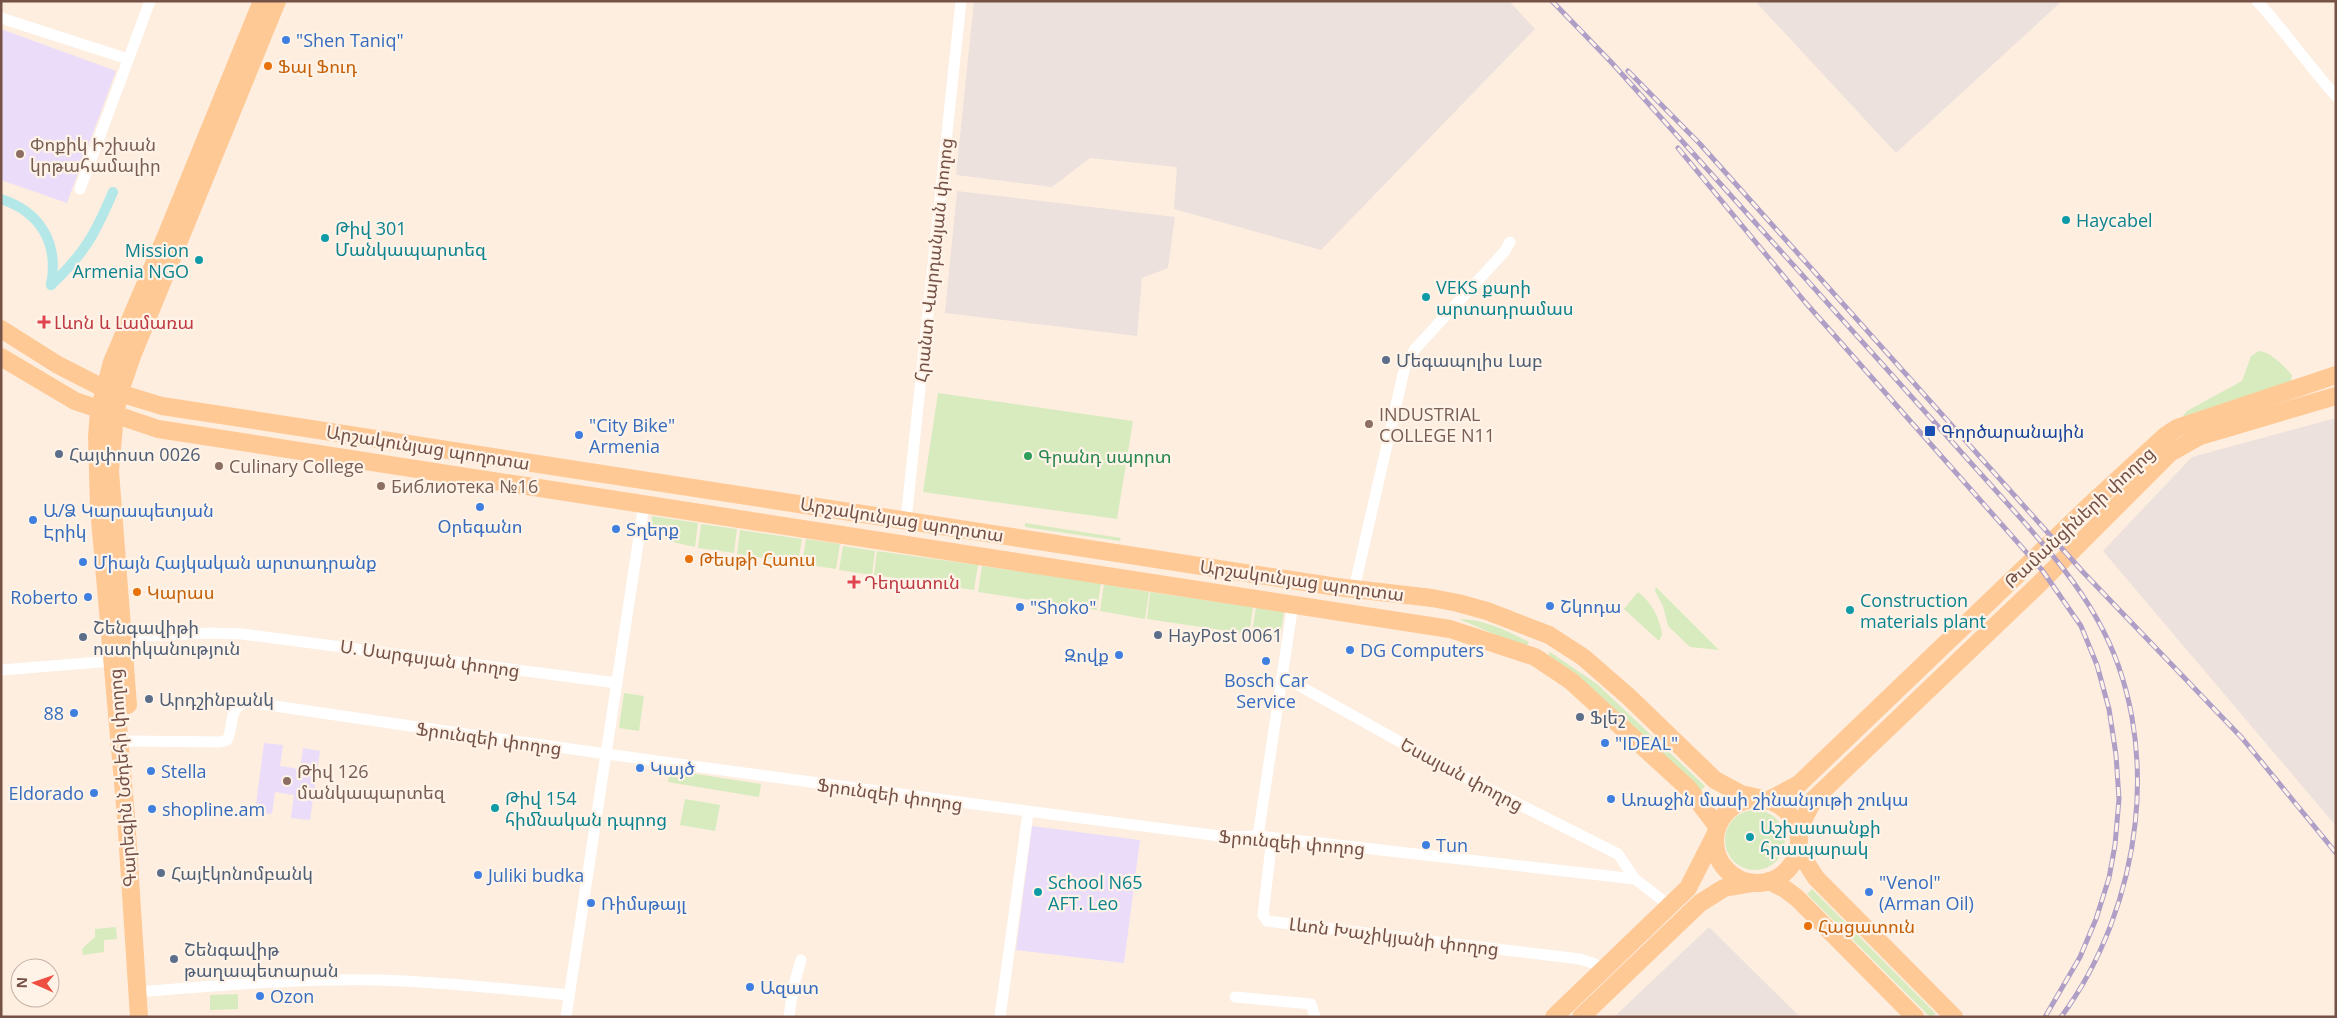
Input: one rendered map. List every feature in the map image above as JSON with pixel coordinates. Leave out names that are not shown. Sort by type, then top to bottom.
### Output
[{"type":"main road","name":"Գարեգին Նժդեհի փողոց","points":[[139,1017],[113,661],[98,489],[111,391],[112,362],[262,1]]},
{"type":"main road","name":"Գարեգին Նժդեհի փողոց","points":[[111,391],[142,331],[277,1]]},
{"type":"main road","name":"Արշակունյաց պողոտա","points":[[1,329],[58,365],[111,391],[162,406],[1354,589],[1432,598],[1476,607],[1548,635],[1583,657],[1629,697],[1715,780],[1740,794],[1764,799]]},
{"type":"main road","name":"Արշակունյաց պողոտա","points":[[1,357],[75,401],[158,429],[1450,629],[1535,657],[1571,681],[1605,710],[1688,788],[1716,831]]},
{"type":"main road","name":"Թամանցիների փողոց","points":[[1764,799],[1800,784],[2090,505],[2165,436],[2177,428],[2336,375]]},
{"type":"main road","name":"Թամանցիների փողոց","points":[[1798,830],[1814,799],[2038,585],[2170,453],[2200,436],[2336,396]]},
{"type":"main road","name":"Գարեգին Նժդեհի փողոց","points":[[107,413],[151,1017]]},
{"type":"main road","points":[[398,466],[408,457],[407,448],[403,443]]},
{"type":"main road","points":[[436,472],[428,466],[424,458],[428,452],[437,448]]},
{"type":"main road","points":[[903,544],[906,520]]},
{"type":"main road","points":[[1349,613],[1354,589]]},
{"type":"main road","points":[[1535,657],[1536,640],[1543,635],[1548,635]]},
{"type":"main road","points":[[1554,1017],[1688,888],[1722,817],[1733,806],[1748,799],[1764,799],[1787,811],[1798,830],[1798,850],[1788,870],[1761,882],[1724,888],[1700,903],[1581,1017]]},
{"type":"main road","points":[[1716,831],[1715,850],[1720,862],[1729,873],[1740,880],[1761,882],[1785,889],[1797,898],[1914,1017]]},
{"type":"main road","points":[[1798,850],[1816,878],[1954,1017]]},
{"type":"main road","points":[[1948,1017],[1954,1017]]},
{"type":"street","points":[[80,189],[150,1]]},
{"type":"street","name":"Հրանտ Վարդանյան փողոց","points":[[906,520],[961,1]]},
{"type":"street","points":[[2257,1],[2276,21],[2306,63],[2336,96]]},
{"type":"street","points":[[1,18],[128,59]]},
{"type":"street","points":[[1354,589],[1405,366],[1415,349],[1505,251],[1510,242]]},
{"type":"street","points":[[566,1017],[644,504]]},
{"type":"street","points":[[1258,836],[1293,604]]},
{"type":"street","name":"Ս. Սարգսյան փողոց","points":[[124,637],[209,633],[242,634],[617,683]]},
{"type":"street","points":[[1,670],[113,661]]},
{"type":"street","name":"Եսայան փողոց","points":[[1282,676],[1445,766],[1618,854],[1635,879]]},
{"type":"street","name":"Ֆրունզեի փողոց","points":[[131,741],[220,742],[227,740],[234,710],[240,703],[248,702],[1028,813],[1228,838],[1258,836],[1635,879]]},
{"type":"street","points":[[1000,1017],[1028,813]]},
{"type":"street","name":"Լևոն Խաչիկյանի փողոց","points":[[1272,838],[1262,915],[1267,921],[1580,959],[1595,964],[1602,970]]},
{"type":"street","points":[[1635,879],[1670,906]]},
{"type":"street","points":[[790,1017],[793,988],[801,960]]},
{"type":"street","points":[[149,991],[301,981],[379,980],[489,987],[569,995]]},
{"type":"street","points":[[1235,996],[1311,1004],[1315,1017]]},
{"type":"shaded area","points":[[974,1],[1509,1],[1535,29],[1321,250],[1174,209],[1177,167],[1090,158],[1052,187],[956,175]]},
{"type":"shaded area","points":[[1755,1],[2062,1],[1896,153]]},
{"type":"shaded area","points":[[1,29],[116,71],[67,203],[1,180]]},
{"type":"shaded area","points":[[957,191],[1175,217],[1168,268],[1142,278],[1137,336],[945,313]]},
{"type":"shaded area","points":[[2336,418],[2336,826],[2103,551],[2192,457]]},
{"type":"shaded area","name":"Թիվ 126 մանկապարտեզ","points":[[264,743],[283,745],[280,766],[300,769],[303,748],[320,751],[310,820],[291,818],[294,795],[275,792],[272,814],[255,812]]},
{"type":"shaded area","points":[[1032,826],[1140,840],[1124,963],[1016,950]]},
{"type":"shaded area","points":[[1709,927],[1800,1017],[1614,1017]]},
{"type":"green space","points":[[2259,351],[2268,354],[2281,364],[2292,375],[2291,381],[2182,417],[2187,411],[2242,381],[2251,356]]},
{"type":"green space","name":"Գրանդ սպորտ","points":[[938,393],[1133,421],[1117,519],[923,492]]},
{"type":"green space","points":[[652,516],[698,523],[695,547],[665,539],[659,535],[654,530]]},
{"type":"green space","points":[[1025,523],[1121,538],[1120,541],[1025,527]]},
{"type":"green space","points":[[701,524],[737,529],[734,553],[698,548]]},
{"type":"green space","points":[[740,530],[802,539],[798,563],[737,554]]},
{"type":"green space","points":[[806,539],[840,544],[836,569],[802,564]]},
{"type":"green space","points":[[843,546],[875,551],[872,575],[839,570]]},
{"type":"green space","points":[[877,551],[978,565],[974,590],[874,575]]},
{"type":"green space","points":[[982,566],[1101,583],[1097,610],[978,592]]},
{"type":"green space","points":[[1104,584],[1149,592],[1145,619],[1100,611]]},
{"type":"green space","points":[[1656,587],[1719,650],[1690,647],[1668,626],[1663,606],[1655,591]]},
{"type":"green space","points":[[1150,592],[1253,607],[1249,634],[1147,619]]},
{"type":"green space","points":[[1638,592],[1651,606],[1657,617],[1662,635],[1659,641],[1624,609]]},
{"type":"green space","points":[[1256,607],[1284,611],[1281,634],[1273,637],[1252,633]]},
{"type":"green space","points":[[1459,619],[1486,623],[1529,642],[1526,648]]},
{"type":"green space","points":[[1550,652],[1597,684],[1705,786],[1701,791],[1593,690],[1547,658]]},
{"type":"green space","points":[[624,693],[644,696],[639,731],[619,728]]},
{"type":"green space","points":[[670,770],[761,784],[759,797],[668,782]]},
{"type":"green space","points":[[685,799],[720,805],[715,831],[680,825]]},
{"type":"green space","points":[[1755,810],[1772,815],[1780,823],[1785,840],[1780,857],[1772,865],[1755,870],[1738,865],[1730,857],[1725,840],[1730,823],[1738,815]]},
{"type":"green space","points":[[1812,889],[1936,1014],[1930,1017],[1807,894]]},
{"type":"green space","points":[[116,927],[117,939],[104,940],[104,952],[83,955],[82,949],[95,937],[95,929]]},
{"type":"green space","points":[[238,994],[238,1009],[210,1010],[210,995]]},
{"type":"waterway","points":[[51,285],[81,253],[113,192]]},
{"type":"waterway","points":[[1,199],[27,212],[37,221],[44,232],[52,256],[51,285]]},
{"type":"railway","points":[[1552,1],[1612,63],[2024,522],[2054,557],[2097,619],[2119,666],[2132,717],[2137,769],[2135,822],[2126,875],[2110,926],[2089,974],[2061,1017]]},
{"type":"railway","points":[[1628,71],[1700,144],[2083,572],[2242,738],[2336,853]]},
{"type":"railway","points":[[1678,148],[1805,302],[2042,570],[2081,626],[2097,665],[2109,709],[2116,755],[2119,799],[2115,845],[2109,878],[2096,919],[2080,957],[2045,1017]]},
{"type":"place","name":"\"Shen Taniq\"","points":[[286,40]]},
{"type":"place","name":"Ֆալ Ֆուդ","points":[[268,66]]},
{"type":"place","name":"Փոքիկ Իշխան կրթահամալիր","points":[[20,154]]},
{"type":"place","name":"Haycabel","points":[[2066,220]]},
{"type":"place","name":"Թիվ 301 Մանկապարտեզ","points":[[325,238]]},
{"type":"place","name":"Mission Armenia NGO","points":[[199,260]]},
{"type":"place","name":"VEKS քարի արտադրամաս","points":[[1426,297]]},
{"type":"place","name":"Լևոն և Լամառա","points":[[44,322]]},
{"type":"place","name":"Մեգապոլիս Լաբ","points":[[1386,360]]},
{"type":"place","name":"INDUSTRIAL COLLEGE N11","points":[[1369,424]]},
{"type":"place","name":"Գործարանային","points":[[1930,431]]},
{"type":"place","name":"\"City Bike\" Armenia","points":[[579,435]]},
{"type":"place","name":"Հայփոստ 0026","points":[[59,454]]},
{"type":"place","name":"Գրանդ սպորտ","points":[[1028,456]]},
{"type":"place","name":"Culinary College","points":[[219,466]]},
{"type":"place","name":"Библиотека №16","points":[[381,486]]},
{"type":"place","name":"Օրեգանո","points":[[480,507]]},
{"type":"place","name":"Ա/Ձ Կարապետյան Էրիկ","points":[[33,520]]},
{"type":"place","name":"Տղերք","points":[[616,529]]},
{"type":"place","name":"Թեսթի Հաուս","points":[[689,559]]},
{"type":"place","name":"Միայն Հայկական արտադրանք","points":[[83,562]]},
{"type":"place","name":"Դեղատուն","points":[[854,582]]},
{"type":"place","name":"Կարաս","points":[[137,592]]},
{"type":"place","name":"Roberto","points":[[88,597]]},
{"type":"place","name":"Շկոդա","points":[[1550,606]]},
{"type":"place","name":"\"Shoko\"","points":[[1020,607]]},
{"type":"place","name":"Construction materials plant","points":[[1850,610]]},
{"type":"place","name":"HayPost 0061","points":[[1158,635]]},
{"type":"place","name":"Շենգավիթի ոստիկանություն","points":[[83,637]]},
{"type":"place","name":"DG Computers","points":[[1350,650]]},
{"type":"place","name":"Զովք","points":[[1119,655]]},
{"type":"place","name":"Bosch Car Service","points":[[1266,661]]},
{"type":"place","name":"Արդշինբանկ","points":[[149,699]]},
{"type":"place","name":"88","points":[[74,713]]},
{"type":"place","name":"Ֆլեշ","points":[[1580,717]]},
{"type":"place","name":"\"IDEAL\"","points":[[1605,743]]},
{"type":"place","name":"Կայծ","points":[[640,768]]},
{"type":"place","name":"Stella","points":[[151,771]]},
{"type":"place","name":"Թիվ 126 մանկապարտեզ","points":[[287,781]]},
{"type":"place","name":"Eldorado","points":[[94,793]]},
{"type":"place","name":"Առաջին մասի շինանյութի շուկա","points":[[1611,799]]},
{"type":"place","name":"Թիվ 154 հիմնական դպրոց","points":[[495,808]]},
{"type":"place","name":"shopline.am","points":[[152,809]]},
{"type":"place","name":"Աշխատանքի հրապարակ","points":[[1750,837]]},
{"type":"place","name":"Tun","points":[[1426,845]]},
{"type":"place","name":"Հայէկոնոմբանկ","points":[[161,873]]},
{"type":"place","name":"Juliki budka","points":[[478,875]]},
{"type":"place","name":"School N65 AFT. Leo","points":[[1038,892]]},
{"type":"place","name":"\"Venol\" (Arman Oil)","points":[[1869,892]]},
{"type":"place","name":"Ռիմսթայլ","points":[[591,903]]},
{"type":"place","name":"Հացատուն","points":[[1808,926]]},
{"type":"place","name":"Շենգավիթ թաղապետարան","points":[[174,959]]},
{"type":"place","name":"Ազատ","points":[[750,987]]},
{"type":"place","name":"Ozon","points":[[260,996]]}]
